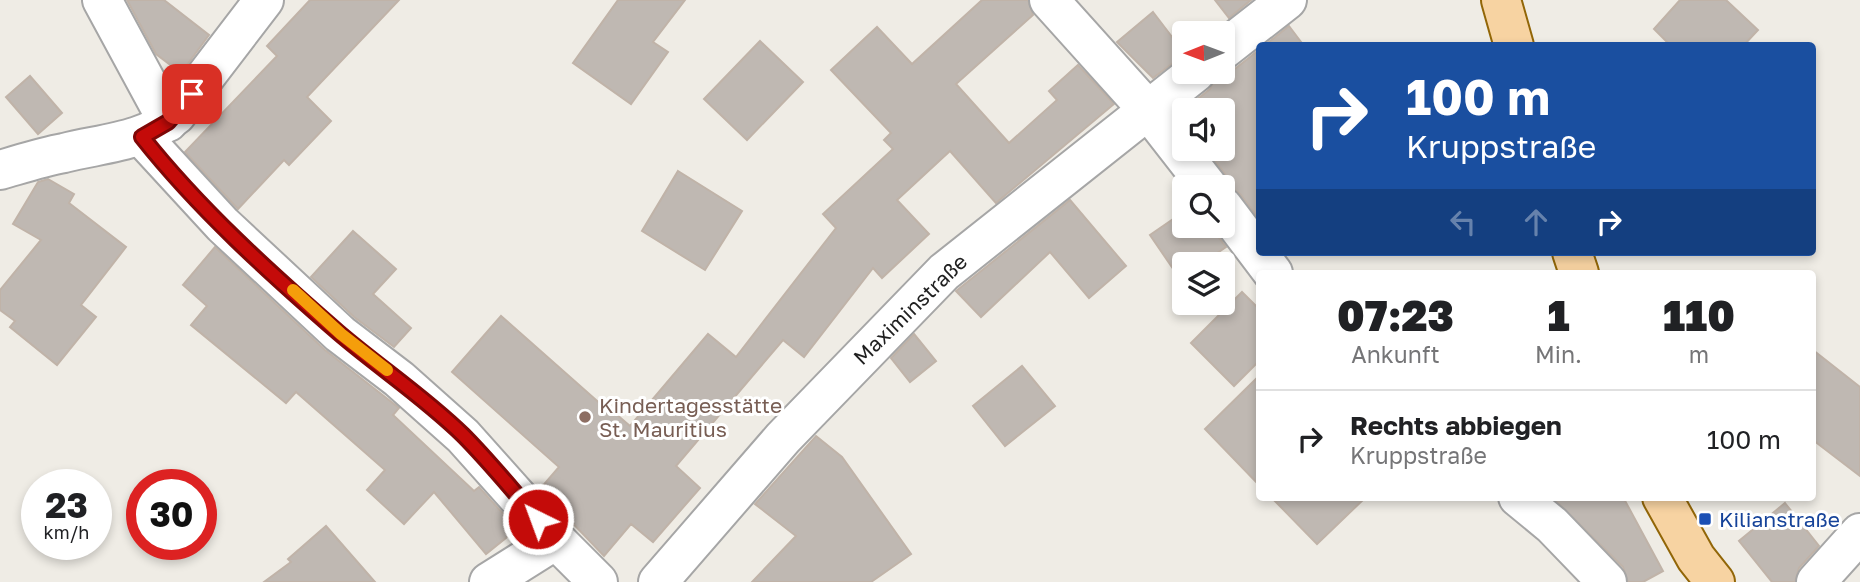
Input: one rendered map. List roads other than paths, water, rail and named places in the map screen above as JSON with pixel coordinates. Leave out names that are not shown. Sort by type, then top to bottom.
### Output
[{"type":"main road","points":[[1501,0],[1513,42]]},
{"type":"main road","points":[[1664,501],[1696,558],[1715,582]]},
{"type":"street","points":[[102,0],[146,76],[155,129],[223,225],[341,334],[399,379],[463,436],[556,540],[598,582]]},
{"type":"street","points":[[0,170],[155,129],[264,0]]},
{"type":"street","points":[[1049,0],[1148,110],[1199,175]]},
{"type":"street","points":[[1236,40],[1287,0]]},
{"type":"street","name":"Maximinstraße","points":[[658,582],[783,438],[944,272],[1181,84]]},
{"type":"street","points":[[1235,222],[1256,250]]},
{"type":"street","points":[[1523,501],[1552,526],[1607,582]]},
{"type":"street","points":[[1816,582],[1860,533]]},
{"type":"street","points":[[489,582],[556,540]]},
{"type":"place","name":"Kindertagesstätte St. Mauritius","points":[[585,417]]},
{"type":"place","name":"Kilianstraße","points":[[1705,519]]}]
